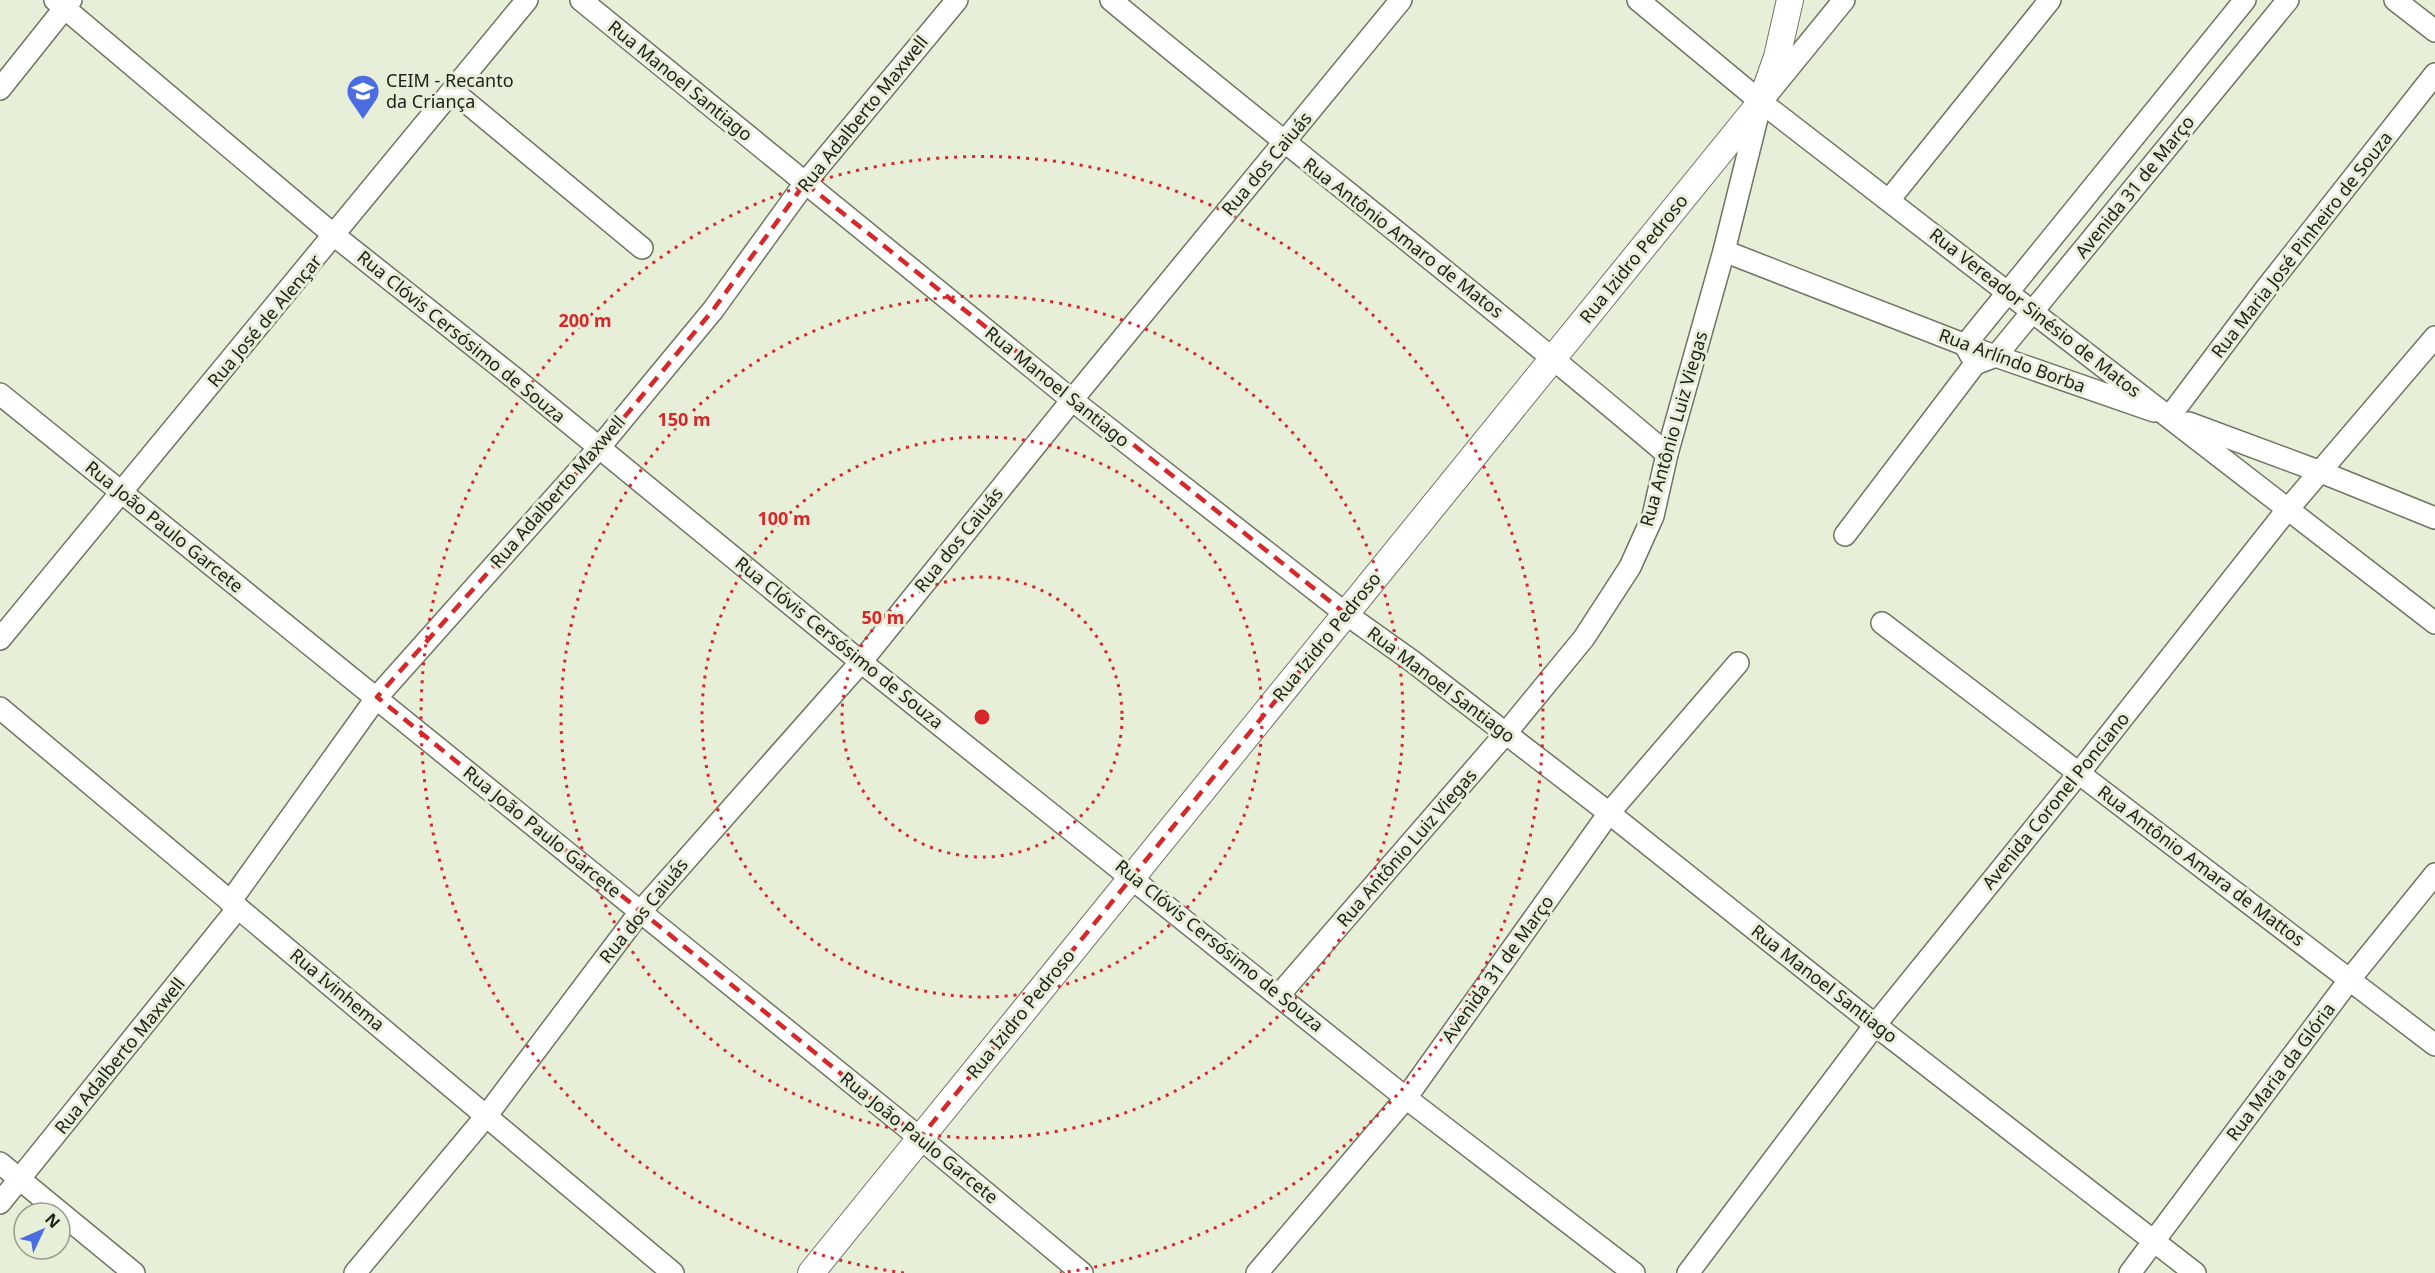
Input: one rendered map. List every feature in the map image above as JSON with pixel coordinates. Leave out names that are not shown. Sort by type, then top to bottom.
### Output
[{"type":"street","name":"Rua José de Alençar","points":[[0,639],[454,92],[527,0]]},
{"type":"street","name":"Rua Manoel Santiago","points":[[581,0],[1072,400],[1346,614],[1609,813],[1875,1025],[2195,1273]]},
{"type":"street","name":"Rua Adalberto Maxwell","points":[[0,1203],[21,1181],[234,905],[377,697],[598,449],[713,310],[805,183],[957,0]]},
{"type":"street","name":"Rua Antônio Amaro de Matos","points":[[1111,0],[1284,144],[1554,358],[1667,454]]},
{"type":"street","name":"Rua dos Caiuás","points":[[355,1273],[487,1115],[639,912],[861,662],[1072,400],[1401,0]]},
{"type":"street","name":"Rua Vereador Sinésio de Matos","points":[[1638,0],[1761,102],[2435,623]]},
{"type":"street","points":[[1761,102],[1777,57],[1790,0]]},
{"type":"street","name":"Rua Izidro Pedroso","points":[[811,1273],[1844,0]]},
{"type":"street","points":[[1889,200],[2050,0]]},
{"type":"street","name":"Avenida 31 de Março","points":[[1965,345],[2245,0]]},
{"type":"street","name":"Avenida 31 de Março","points":[[1975,364],[1996,356],[2288,0]]},
{"type":"street","points":[[2395,0],[2435,31]]},
{"type":"street","points":[[0,89],[63,3]]},
{"type":"street","name":"Rua Clóvis Cersósimo de Souza","points":[[63,3],[335,236],[513,377],[598,449],[861,662],[1406,1098],[1634,1273]]},
{"type":"street","name":"Rua Maria José Pinheiro de Souza","points":[[2170,416],[2264,291],[2435,74]]},
{"type":"street","points":[[454,92],[642,248]]},
{"type":"street","name":"Rua Antônio Luiz Viegas","points":[[1279,995],[1506,733],[1584,638],[1629,567],[1653,516],[1667,454],[1724,251],[1761,102]]},
{"type":"street","name":"Rua Arlíndo Borba","points":[[1724,251],[1965,345],[2170,416],[2321,472],[2435,518]]},
{"type":"street","name":"Avenida Coronel Ponciano","points":[[1688,1273],[1875,1025],[2288,509],[2435,337]]},
{"type":"street","points":[[1845,535],[1975,364],[1965,345]]},
{"type":"street","name":"Rua João Paulo Garcete","points":[[0,394],[920,1138],[1082,1273]]},
{"type":"street","name":"Rua Antônio Amara de Mattos","points":[[1882,623],[2435,1045]]},
{"type":"street","name":"Avenida 31 de Março","points":[[1257,1273],[1406,1098],[1609,813],[1738,663]]},
{"type":"street","name":"Rua Ivinhema","points":[[0,708],[673,1273]]},
{"type":"street","name":"Rua Maria da Glória","points":[[2130,1273],[2350,979],[2435,874]]},
{"type":"street","points":[[0,1163],[134,1273]]},
{"type":"highlighted area","points":[[805,183],[1346,614],[920,1138],[377,697],[598,449],[713,310]]},
{"type":"place","name":"CEIM - Recanto da Criança","points":[[363,120]]}]
